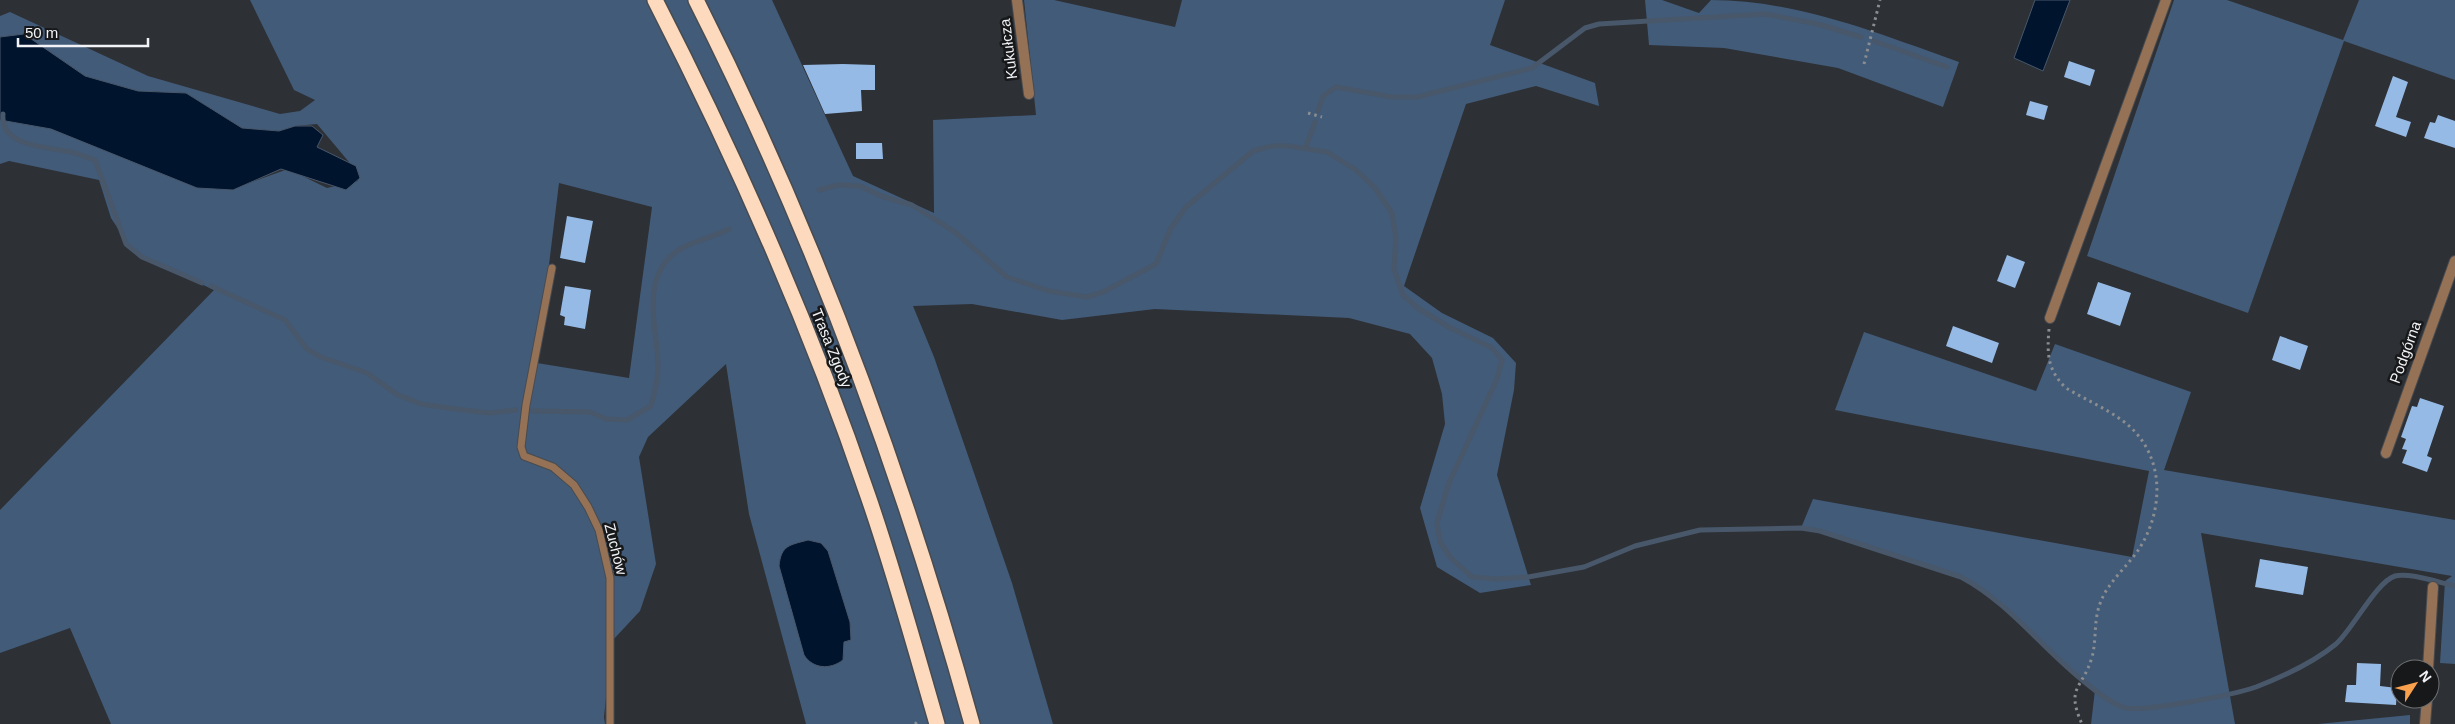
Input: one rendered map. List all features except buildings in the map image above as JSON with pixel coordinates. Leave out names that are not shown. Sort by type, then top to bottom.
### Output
[{"type":"highway","name":"Trasa Zgody","points":[[655,0],[728,146],[774,252],[837,409],[877,524],[937,724]]},
{"type":"highway","name":"Trasa Zgody","points":[[696,0],[803,231],[845,338],[900,488],[939,605],[972,724]]},
{"type":"street","name":"Kukułcza","points":[[1017,0],[1028,94]]},
{"type":"street","points":[[2050,318],[2166,0]]},
{"type":"street","name":"Podgórna","points":[[2386,454],[2455,261]]},
{"type":"street","points":[[2429,659],[2434,588]]},
{"type":"street","points":[[2425,724],[2426,709]]},
{"type":"lane","name":"Zuchów","points":[[552,268],[526,405],[522,447],[524,456],[553,467],[574,485],[588,507],[599,530],[610,578],[610,724]]},
{"type":"path","points":[[1864,64],[1880,0]]},
{"type":"path","points":[[1308,113],[1322,117]]},
{"type":"path","points":[[2050,318],[2047,353],[2055,376],[2066,388],[2114,416],[2137,434],[2152,458],[2158,486],[2156,503],[2146,535],[2138,550],[2106,591],[2100,603],[2092,656],[2076,688],[2075,700],[2082,724]]},
{"type":"shaded area","points":[[250,0],[772,0],[853,176],[934,213],[933,120],[1036,115],[1024,0],[1054,0],[1175,27],[1182,0],[1505,0],[1490,45],[1595,83],[1599,106],[1536,86],[1466,104],[1404,286],[1442,313],[1493,338],[1516,363],[1514,390],[1497,475],[1531,585],[1480,593],[1437,567],[1420,508],[1445,424],[1442,394],[1432,358],[1410,334],[1349,318],[1155,309],[1062,320],[972,304],[913,306],[934,357],[1012,583],[1053,724],[806,724],[749,514],[726,364],[648,437],[639,457],[656,564],[640,611],[612,641],[604,717],[605,724],[111,724],[70,628],[0,653],[0,510],[214,290],[134,253],[111,218],[99,180],[9,161],[0,164],[0,118],[41,124],[230,190],[288,169],[327,188],[358,181],[349,162],[317,124],[295,126],[279,131],[241,128],[186,93],[138,91],[85,76],[24,34],[0,37],[0,16],[10,12],[148,76],[280,114],[300,111],[315,100],[294,90]],"holes":[[[559,183],[652,207],[629,378],[537,363]]]},
{"type":"shaded area","points":[[1645,0],[1662,0],[1699,13],[1711,0],[1775,6],[1806,12],[1838,20],[1959,62],[1943,107],[1838,68],[1724,48],[1649,45]]},
{"type":"shaded area","points":[[2035,0],[2070,0],[2043,71],[2014,58]]},
{"type":"shaded area","points":[[2174,0],[2227,0],[2343,40],[2359,0],[2455,0],[2455,80],[2344,41],[2248,313],[2087,256]]},
{"type":"shaded area","points":[[24,34],[85,76],[138,91],[186,93],[242,128],[279,131],[295,126],[312,126],[323,135],[317,147],[356,166],[360,178],[346,190],[281,169],[233,190],[197,188],[51,129],[0,120],[0,37]]},
{"type":"shaded area","points":[[1864,332],[2036,391],[2055,344],[2191,392],[2164,470],[2455,520],[2455,664],[2440,663],[2445,581],[2452,576],[2201,533],[2235,724],[2091,724],[2095,690],[2014,615],[1980,588],[1961,577],[1820,531],[1801,528],[1813,499],[2132,557],[2149,471],[1835,410]]},
{"type":"shaded area","points":[[808,540],[821,543],[828,551],[850,622],[851,640],[844,642],[843,660],[827,667],[812,663],[804,655],[779,566],[784,550],[796,543]]},
{"type":"shaded area","points":[[2410,715],[2410,724],[2318,724]]},
{"type":"waterway","points":[[1318,111],[1323,96],[1336,87],[1392,97],[1417,97],[1532,68],[1585,28],[1599,24],[1765,14],[1818,24],[1861,37]]},
{"type":"waterway","points":[[1874,41],[1947,67]]},
{"type":"waterway","points":[[3,114],[4,125],[16,139],[36,146],[72,152],[95,160],[126,244],[142,257],[202,283]]},
{"type":"waterway","points":[[1306,147],[1315,122]]},
{"type":"waterway","points":[[819,190],[838,185],[860,186],[881,196],[912,205],[955,232],[1007,277],[1049,291],[1087,297],[1103,292],[1156,264],[1171,228],[1186,207],[1253,151],[1272,146],[1289,146],[1327,152],[1356,170],[1375,188],[1392,213],[1396,238],[1394,269],[1403,295],[1419,309],[1449,327],[1492,348],[1502,360],[1497,379],[1449,483],[1437,523],[1440,542],[1450,557],[1472,577],[1496,579],[1528,577],[1584,567],[1635,546],[1700,530],[1801,528],[1820,531],[1961,577],[1995,600],[2095,691],[2122,707],[2132,708],[2167,706],[2229,694],[2256,687],[2298,669],[2336,644],[2350,628],[2372,596],[2388,580],[2395,576],[2408,575],[2455,586]]},
{"type":"waterway","points":[[533,411],[590,412],[606,419],[627,420],[651,406],[658,373],[653,302],[659,272],[668,259],[682,248],[729,229]]},
{"type":"waterway","points":[[211,286],[285,320],[307,349],[321,357],[367,373],[398,395],[421,404],[456,409],[489,413],[516,410]]}]
